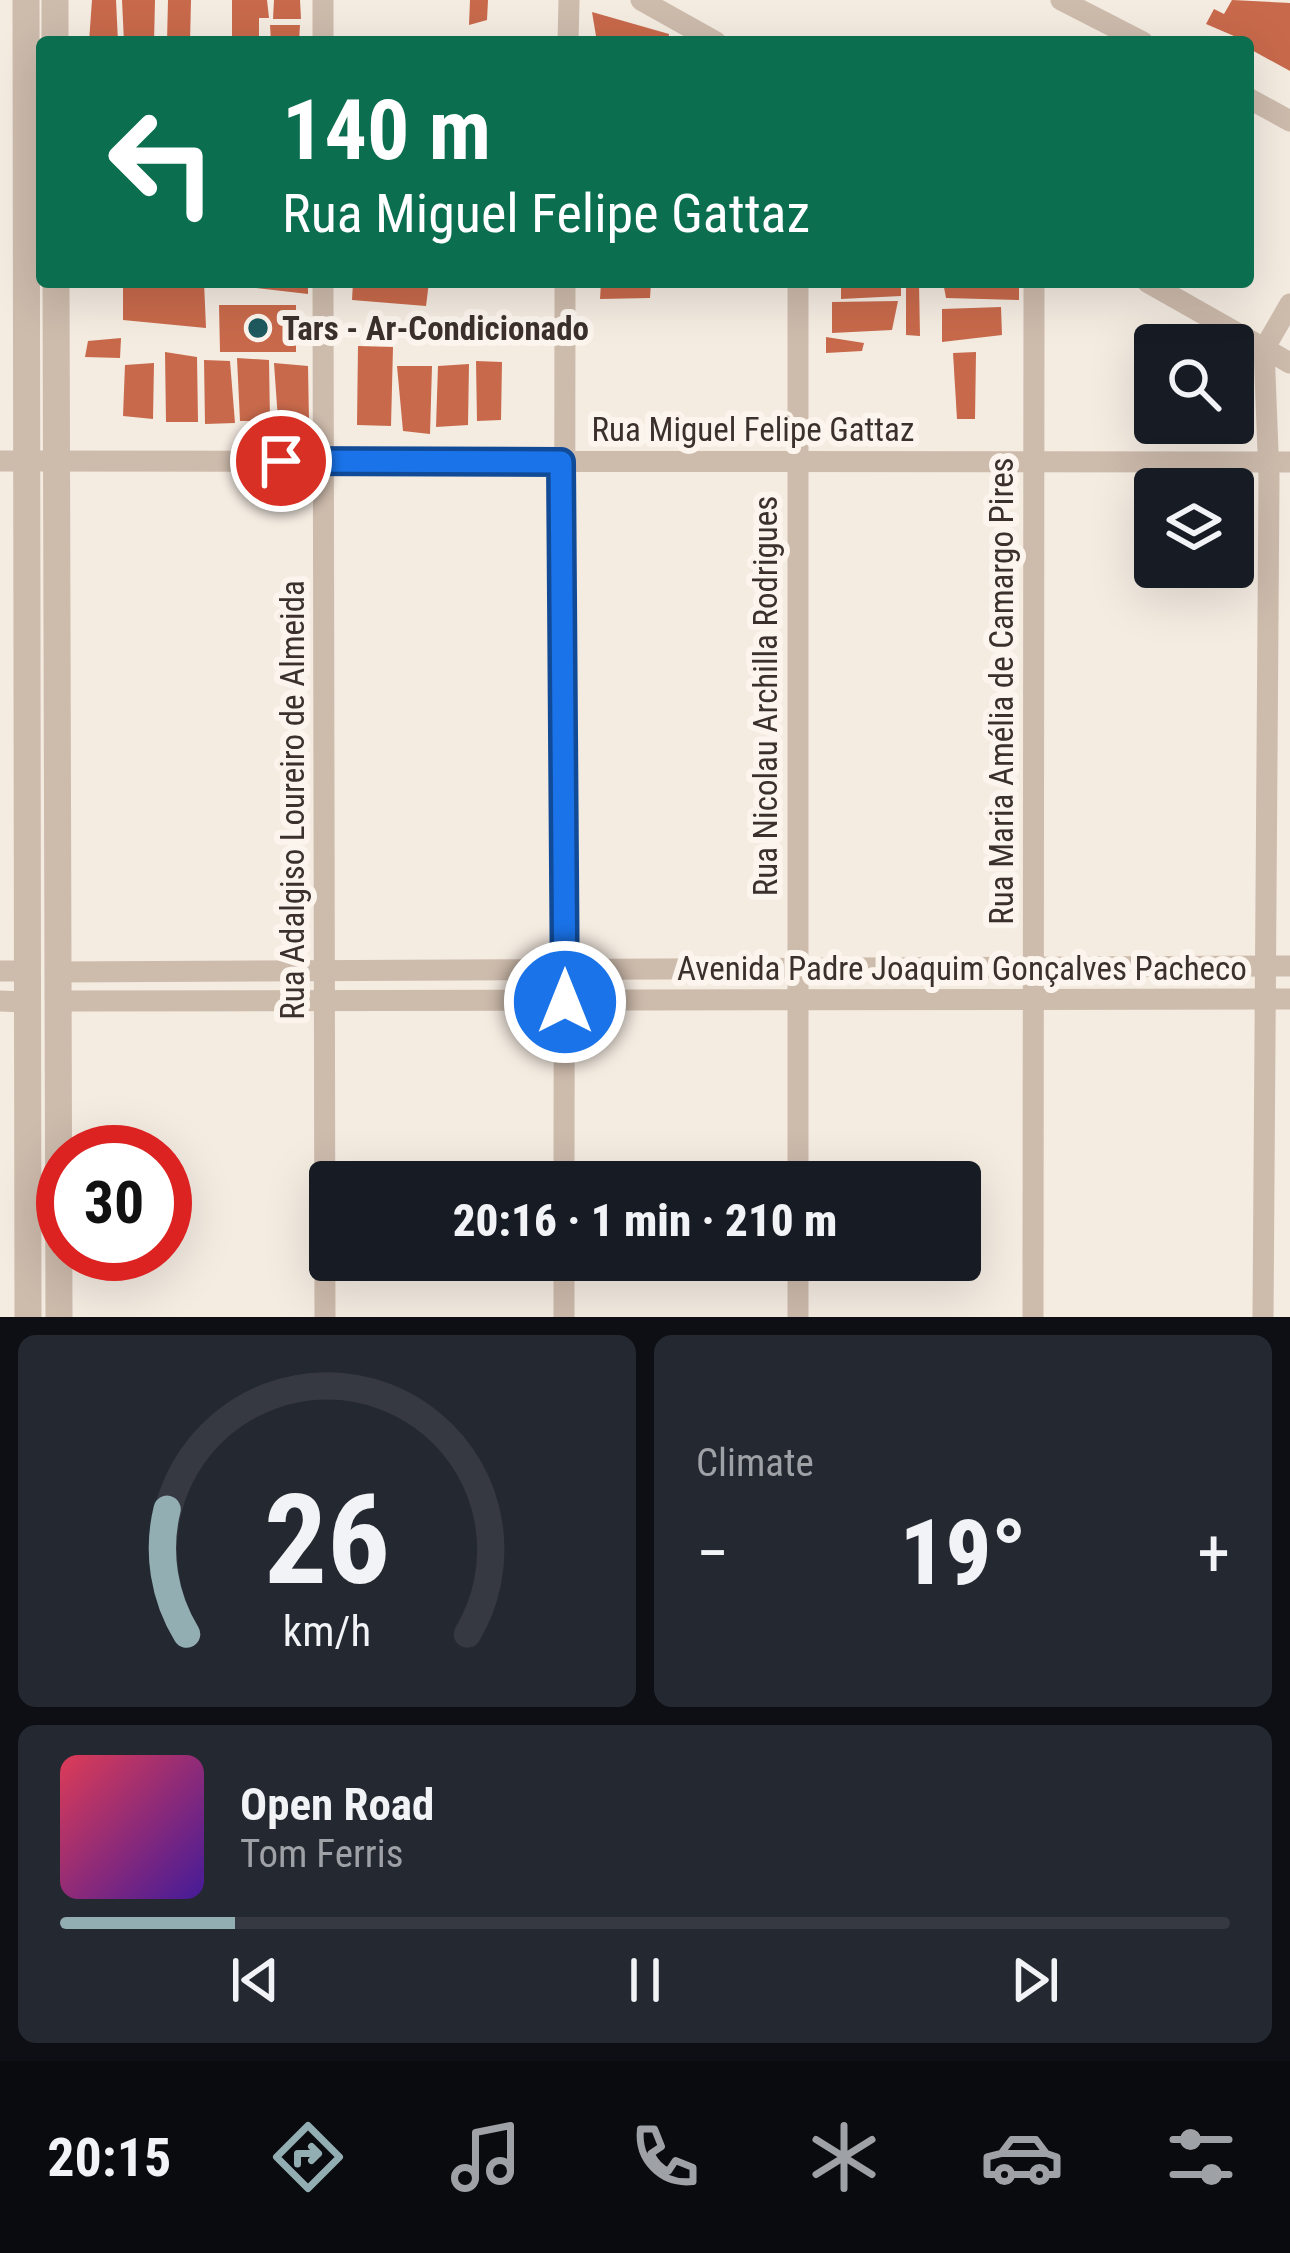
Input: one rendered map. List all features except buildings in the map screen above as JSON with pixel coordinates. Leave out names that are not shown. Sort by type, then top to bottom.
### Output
[{"type":"street","points":[[26,0],[28,461],[13,1001],[28,1317]]},
{"type":"street","points":[[55,0],[55,36]]},
{"type":"street","points":[[323,0],[323,36]]},
{"type":"street","points":[[568,36],[569,0]]},
{"type":"street","points":[[641,0],[705,36]]},
{"type":"street","points":[[1061,0],[1131,36]]},
{"type":"street","points":[[1254,101],[1290,122]]},
{"type":"street","points":[[55,288],[28,461],[57,972],[59,1317]]},
{"type":"street","name":"Rua Adalgiso Loureiro de Almeida","points":[[323,288],[325,1317]]},
{"type":"street","points":[[565,288],[561,462],[565,1161]]},
{"type":"street","name":"Rua Nicolau Archilla Rodrigues","points":[[798,288],[798,1161]]},
{"type":"street","name":"Rua Maria Amélia de Camargo Pires","points":[[1033,1317],[1034,288]]},
{"type":"street","points":[[1157,288],[1290,363]]},
{"type":"street","points":[[1263,1317],[1279,999],[1280,462],[1264,350],[1290,304]]},
{"type":"street","name":"Rua Miguel Felipe Gattaz","points":[[28,461],[1280,462]]},
{"type":"street","name":"Avenida Padre Joaquim Gonçalves Pacheco","points":[[57,972],[1279,966]]},
{"type":"street","points":[[13,971],[57,972]]},
{"type":"street","name":"Avenida Padre Joaquim Gonçalves Pacheco","points":[[57,1001],[1279,999]]},
{"type":"street","points":[[13,1001],[57,1001]]},
{"type":"street","points":[[564,1281],[564,1317]]},
{"type":"street","points":[[798,1281],[798,1317]]},
{"type":"place","name":"Tars - Ar-Condicionado","points":[[258,328]]},
{"type":"route","points":[[281,461],[561,462],[565,1002]]}]
